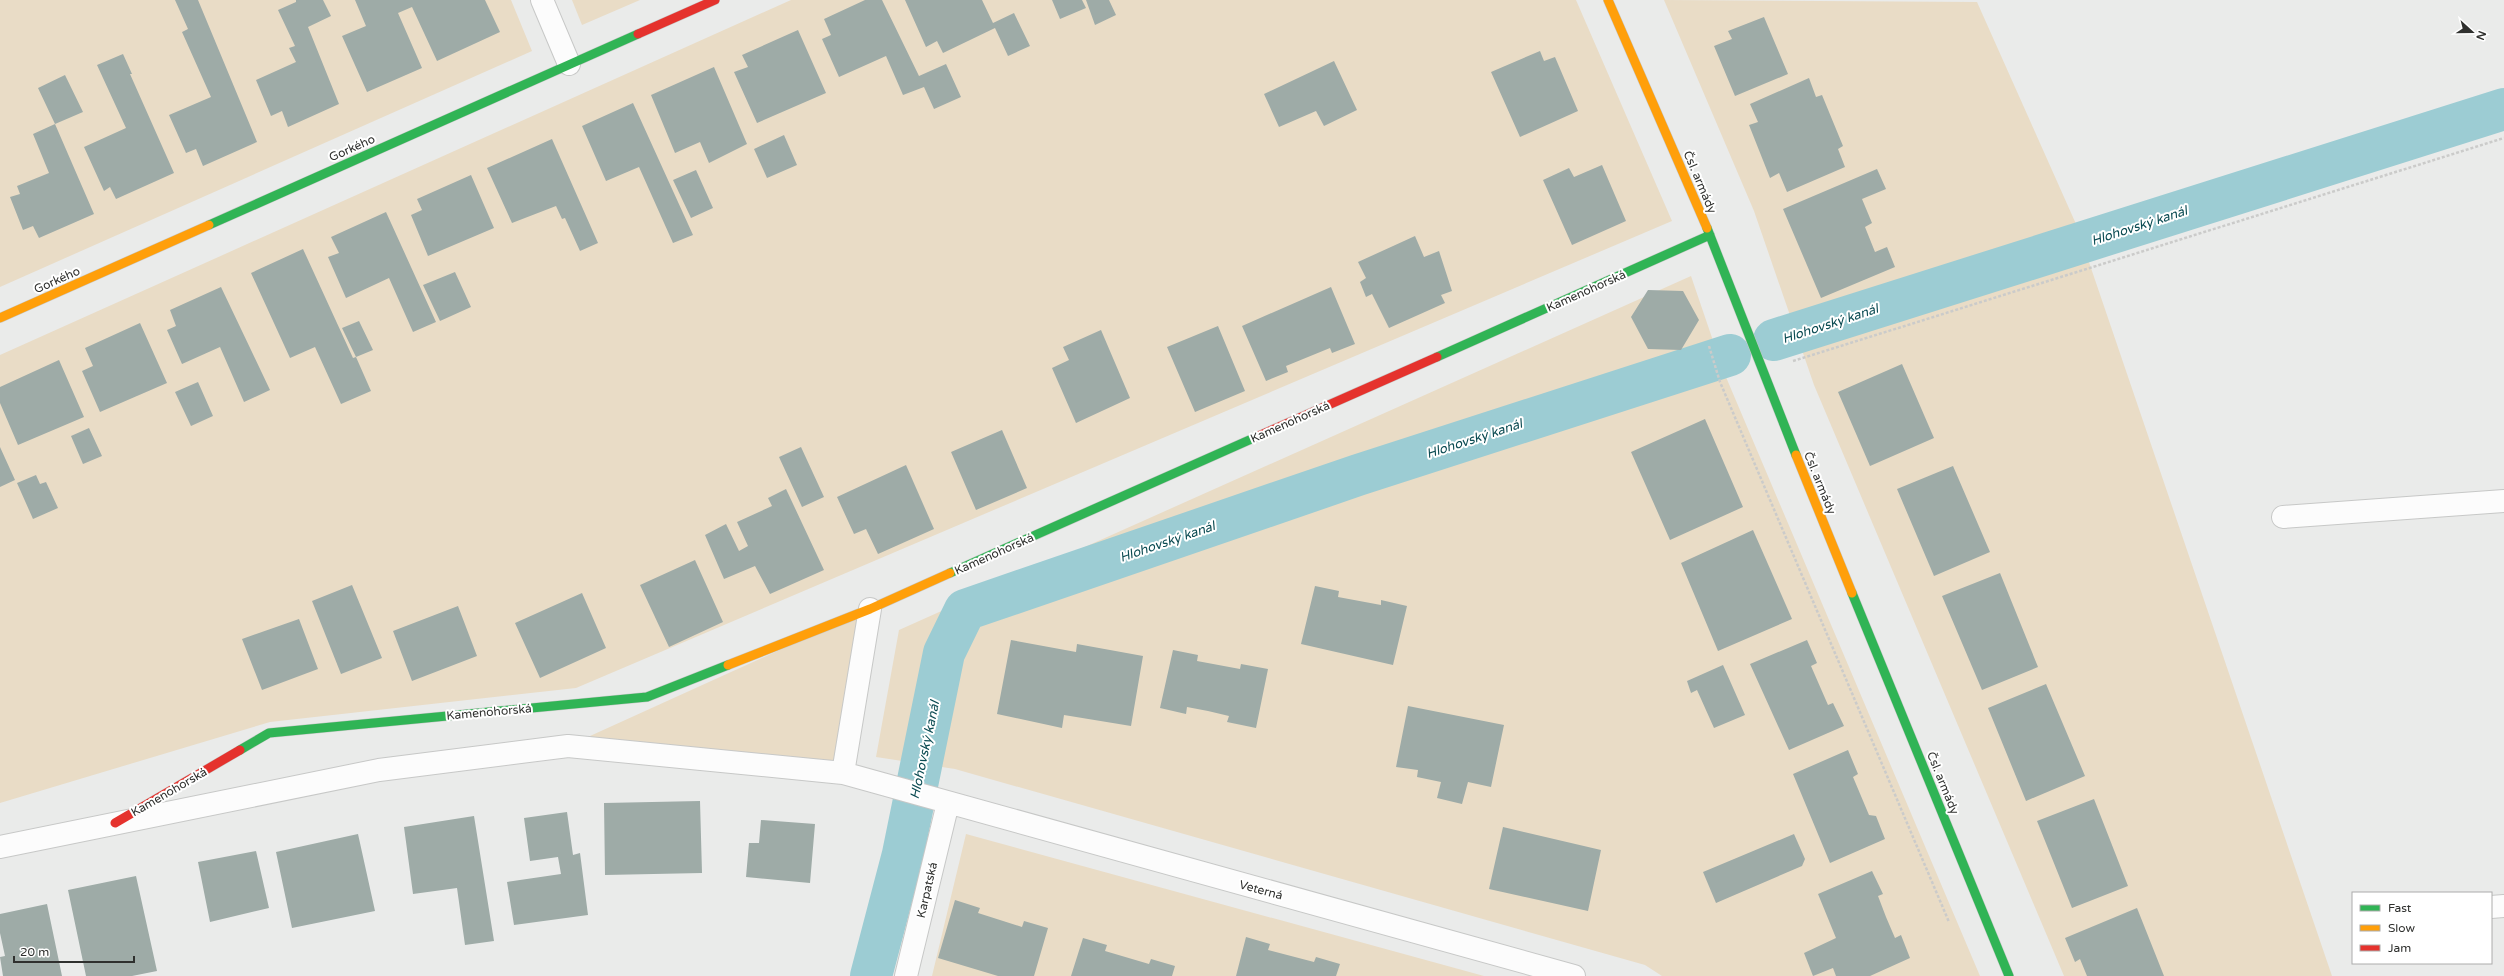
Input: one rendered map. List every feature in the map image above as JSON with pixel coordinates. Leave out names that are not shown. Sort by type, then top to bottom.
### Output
[{"type":"street","points":[[542,0],[569,64]]},
{"type":"street","name":"Gorkého","points":[[0,318],[715,0]]},
{"type":"street","name":"Čsl. armády","points":[[1608,0],[1710,235],[1762,371],[2009,976]]},
{"type":"street","name":"Kamenohorská","points":[[115,823],[269,733],[647,697],[870,609],[1710,235]]},
{"type":"street","points":[[2283,517],[2504,501]]},
{"type":"street","points":[[843,774],[870,609]]},
{"type":"street","name":"Kamenohorská","points":[[0,847],[379,770],[568,746],[843,774],[948,803]]},
{"type":"street","name":"Karpatská","points":[[906,976],[948,803]]},
{"type":"street","name":"Veterná","points":[[948,803],[1574,976]]},
{"type":"street","points":[[2492,907],[2504,906]]},
{"type":"path","points":[[1762,371],[2504,138]]},
{"type":"path","points":[[1709,346],[1720,382],[1950,925]]},
{"type":"shaded area","points":[[0,0],[511,0],[532,51],[0,287]]},
{"type":"shaded area","points":[[572,0],[640,0],[582,25]]},
{"type":"shaded area","points":[[791,0],[1576,0],[1672,221],[576,688],[270,722],[0,803],[0,355]]},
{"type":"shaded area","points":[[1664,0],[1977,2],[2076,224],[2332,976],[2064,976],[1814,385],[1754,211]]},
{"type":"shaded area","points":[[1691,276],[1723,370],[1980,976],[1662,976],[1645,965],[955,769],[876,757],[899,630]]},
{"type":"shaded area","points":[[870,609],[843,773],[568,746]]},
{"type":"shaded area","points":[[966,834],[1484,976],[932,976]]},
{"type":"building","points":[[175,0],[198,0],[257,142],[203,166],[196,149],[186,153],[169,115],[211,97],[182,32],[188,29]]},
{"type":"building","points":[[296,0],[323,0],[331,16],[308,27],[339,104],[288,127],[282,111],[271,116],[256,80],[296,62],[289,48],[295,46],[278,10],[296,2]]},
{"type":"building","points":[[355,0],[485,0],[500,32],[437,61],[412,7],[398,13],[422,68],[367,92],[342,36],[366,26]]},
{"type":"building","points":[[865,0],[882,0],[919,76],[946,64],[961,97],[934,109],[924,87],[903,95],[886,56],[839,77],[822,39],[831,35],[824,19]]},
{"type":"building","points":[[905,0],[982,0],[993,23],[1014,13],[1030,46],[1008,56],[995,28],[943,53],[937,41],[926,47]]},
{"type":"building","points":[[1052,0],[1082,0],[1086,8],[1060,19]]},
{"type":"building","points":[[1086,0],[1109,0],[1116,15],[1095,25]]},
{"type":"building","points":[[1764,17],[1788,74],[1735,96],[1714,46],[1732,39],[1728,31]]},
{"type":"building","points":[[798,30],[826,93],[757,123],[734,72],[748,67],[742,55]]},
{"type":"building","points":[[1540,51],[1544,61],[1555,57],[1578,111],[1520,137],[1491,72]]},
{"type":"building","points":[[123,54],[132,74],[130,74],[174,173],[116,199],[110,187],[104,191],[84,147],[126,128],[97,65]]},
{"type":"building","points":[[1334,61],[1357,110],[1324,126],[1316,111],[1279,127],[1264,94]]},
{"type":"building","points":[[714,67],[747,144],[709,163],[700,142],[675,153],[651,95]]},
{"type":"building","points":[[65,75],[83,112],[55,124],[38,88]]},
{"type":"building","points":[[1809,78],[1816,97],[1822,95],[1843,146],[1838,149],[1845,167],[1787,192],[1779,173],[1770,178],[1749,125],[1758,122],[1750,104]]},
{"type":"building","points":[[633,103],[693,235],[673,243],[639,167],[606,181],[582,126]]},
{"type":"building","points":[[55,124],[94,214],[39,238],[33,226],[23,230],[10,197],[20,194],[17,186],[49,173],[33,134]]},
{"type":"building","points":[[784,135],[797,165],[767,178],[754,149]]},
{"type":"building","points":[[552,139],[598,243],[580,251],[565,218],[562,219],[556,206],[512,223],[487,168]]},
{"type":"building","points":[[1602,165],[1626,221],[1572,245],[1543,180],[1569,168],[1574,177]]},
{"type":"building","points":[[1877,169],[1886,189],[1862,199],[1872,223],[1865,227],[1875,252],[1887,247],[1895,267],[1821,298],[1783,209]]},
{"type":"building","points":[[696,170],[713,208],[691,218],[673,180]]},
{"type":"building","points":[[471,175],[494,228],[428,256],[411,215],[422,210],[417,199]]},
{"type":"building","points":[[386,212],[436,322],[413,332],[389,278],[346,298],[328,257],[339,253],[331,237]]},
{"type":"building","points":[[1415,236],[1424,257],[1439,251],[1452,291],[1441,295],[1445,303],[1389,328],[1372,294],[1366,297],[1360,282],[1366,278],[1358,262]]},
{"type":"building","points":[[303,249],[353,358],[356,357],[371,391],[341,404],[315,347],[290,358],[251,273]]},
{"type":"building","points":[[455,272],[471,307],[440,321],[423,285]]},
{"type":"building","points":[[221,287],[270,390],[244,402],[220,347],[182,364],[167,330],[176,326],[170,310]]},
{"type":"building","points":[[1331,287],[1355,344],[1332,353],[1330,348],[1286,366],[1288,372],[1266,381],[1242,326]]},
{"type":"building","points":[[1648,290],[1683,291],[1699,320],[1681,350],[1648,349],[1631,317]]},
{"type":"building","points":[[359,321],[373,350],[356,357],[342,328]]},
{"type":"building","points":[[140,323],[167,383],[100,412],[82,371],[93,366],[85,348]]},
{"type":"building","points":[[1218,326],[1245,391],[1195,412],[1167,347]]},
{"type":"building","points":[[1101,330],[1130,398],[1076,423],[1052,368],[1069,360],[1063,347]]},
{"type":"building","points":[[59,360],[84,417],[18,445],[0,403],[0,387]]},
{"type":"building","points":[[1902,364],[1934,438],[1870,466],[1838,392]]},
{"type":"building","points":[[198,382],[213,416],[191,426],[175,392]]},
{"type":"building","points":[[1705,419],[1743,507],[1670,540],[1631,452]]},
{"type":"building","points":[[89,428],[102,456],[83,464],[71,436]]},
{"type":"building","points":[[1002,430],[1027,488],[976,510],[951,452]]},
{"type":"building","points":[[0,447],[15,480],[0,487]]},
{"type":"building","points":[[801,447],[824,497],[802,507],[779,457]]},
{"type":"building","points":[[906,465],[934,529],[878,554],[866,529],[854,534],[837,497]]},
{"type":"building","points":[[1953,466],[1990,552],[1934,576],[1897,489]]},
{"type":"building","points":[[36,475],[40,484],[46,482],[58,508],[33,519],[17,483]]},
{"type":"building","points":[[786,489],[824,570],[770,594],[755,566],[724,579],[705,535],[726,524],[739,551],[748,546],[737,522],[772,506],[768,498]]},
{"type":"building","points":[[1753,530],[1792,619],[1718,651],[1681,563]]},
{"type":"building","points":[[695,560],[723,622],[669,647],[640,585]]},
{"type":"building","points":[[2000,573],[2038,667],[1982,690],[1942,596]]},
{"type":"building","points":[[352,585],[382,658],[341,674],[312,601]]},
{"type":"building","points":[[1315,586],[1339,591],[1338,597],[1381,605],[1381,600],[1407,606],[1393,665],[1301,644]]},
{"type":"building","points":[[582,593],[606,648],[540,678],[515,623]]},
{"type":"building","points":[[458,606],[477,656],[412,681],[393,631]]},
{"type":"building","points":[[299,619],[318,669],[262,690],[242,639]]},
{"type":"building","points":[[1011,640],[1076,652],[1077,644],[1143,656],[1131,726],[1064,715],[1062,728],[997,714]]},
{"type":"building","points":[[1807,640],[1817,663],[1811,666],[1828,705],[1833,703],[1844,726],[1789,750],[1750,664]]},
{"type":"building","points":[[1173,650],[1198,655],[1197,661],[1240,669],[1241,664],[1268,669],[1256,728],[1227,722],[1229,716],[1208,711],[1187,707],[1186,714],[1160,708]]},
{"type":"building","points":[[1723,665],[1745,715],[1714,728],[1697,690],[1691,693],[1687,681]]},
{"type":"building","points":[[2046,684],[2085,776],[2026,801],[1988,708]]},
{"type":"building","points":[[1408,706],[1504,725],[1491,787],[1468,782],[1462,804],[1437,798],[1441,782],[1417,777],[1418,770],[1396,767]]},
{"type":"building","points":[[1848,750],[1858,774],[1853,777],[1869,815],[1876,816],[1885,839],[1830,863],[1793,774]]},
{"type":"building","points":[[2094,799],[2128,886],[2072,908],[2037,821]]},
{"type":"building","points":[[700,801],[702,873],[605,875],[604,803]]},
{"type":"building","points":[[567,812],[573,855],[580,853],[588,915],[514,925],[507,882],[561,874],[558,857],[530,861],[524,818]]},
{"type":"building","points":[[474,816],[494,941],[465,945],[457,888],[413,894],[404,827]]},
{"type":"building","points":[[761,820],[815,824],[810,883],[746,877],[749,843],[759,843]]},
{"type":"building","points":[[1503,827],[1601,850],[1588,911],[1489,889]]},
{"type":"building","points":[[358,834],[375,911],[292,928],[276,852]]},
{"type":"building","points":[[1794,834],[1805,859],[1802,866],[1716,903],[1703,872]]},
{"type":"building","points":[[256,851],[269,908],[210,922],[198,862]]},
{"type":"building","points":[[1872,871],[1883,894],[1878,896],[1895,938],[1901,935],[1910,958],[1870,976],[1836,976],[1833,968],[1813,976],[1804,953],[1836,938],[1818,894]]},
{"type":"building","points":[[136,876],[157,971],[132,976],[86,976],[68,890]]},
{"type":"building","points":[[955,900],[980,908],[978,913],[1022,927],[1024,921],[1048,928],[1034,976],[998,976],[938,958]]},
{"type":"building","points":[[47,904],[62,976],[3,976],[0,957],[5,956],[0,933],[0,914]]},
{"type":"building","points":[[2137,908],[2164,976],[2087,976],[2080,959],[2075,962],[2065,938]]},
{"type":"building","points":[[1246,937],[1270,944],[1268,950],[1314,962],[1316,957],[1340,964],[1336,976],[1236,976]]},
{"type":"building","points":[[1083,938],[1107,945],[1105,951],[1149,964],[1151,959],[1175,966],[1172,976],[1071,976]]},
{"type":"waterway","name":"Hlohovský kanál","points":[[1774,340],[2504,109]]},
{"type":"waterway","name":"Hlohovský kanál","points":[[871,976],[903,854],[944,653],[965,610],[1358,475],[1730,355]]},
{"type":"traffic: fast","points":[[209,225],[638,34]]},
{"type":"traffic: fast","points":[[1707,228],[1796,455]]},
{"type":"traffic: fast","points":[[1437,357],[1710,235]]},
{"type":"traffic: fast","points":[[950,573],[1256,437]]},
{"type":"traffic: fast","points":[[1852,593],[2009,976]]},
{"type":"traffic: fast","points":[[240,750],[269,733],[647,697],[728,665]]},
{"type":"traffic: slow","points":[[1608,0],[1707,228]]},
{"type":"traffic: slow","points":[[0,318],[209,225]]},
{"type":"traffic: slow","points":[[1796,455],[1852,593]]},
{"type":"traffic: slow","points":[[728,665],[870,609],[950,573]]},
{"type":"traffic: jam","points":[[638,34],[715,0]]},
{"type":"traffic: jam","points":[[1256,437],[1437,357]]},
{"type":"traffic: jam","points":[[115,823],[240,750]]}]
